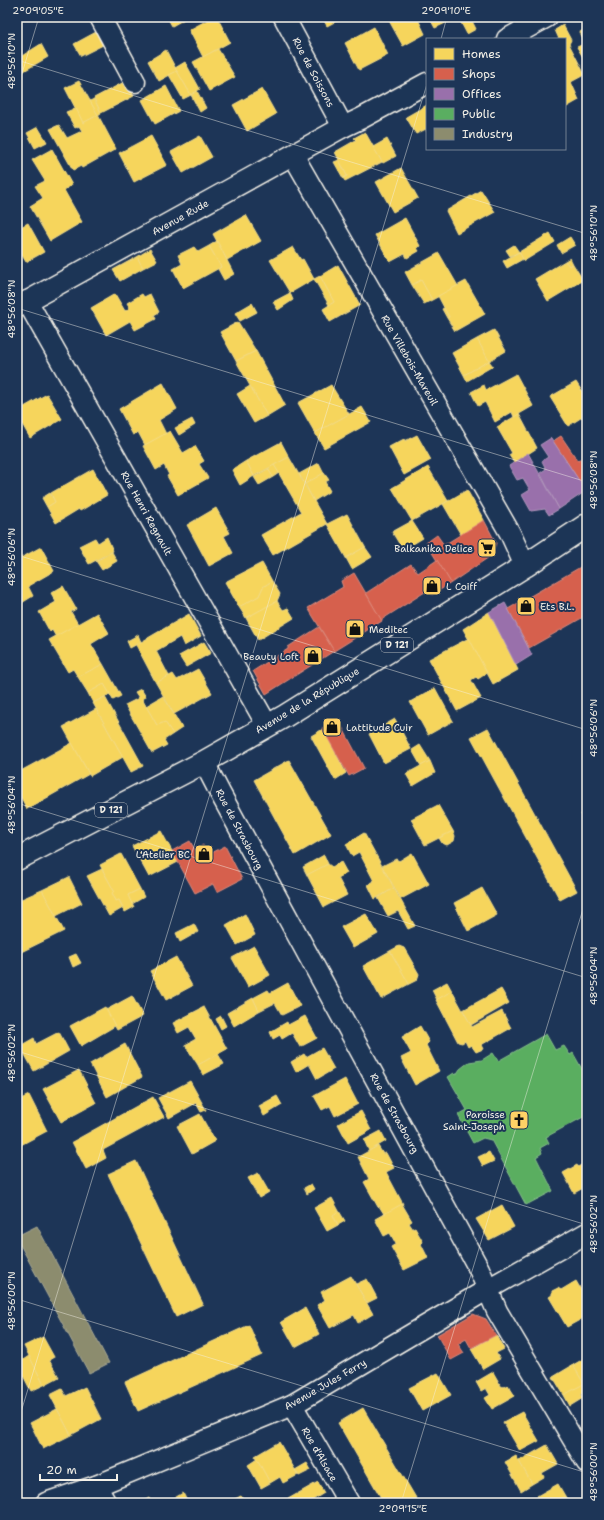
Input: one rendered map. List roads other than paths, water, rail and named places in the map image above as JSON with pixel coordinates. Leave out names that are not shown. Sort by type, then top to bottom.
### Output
[{"type":"main road","name":"Avenue de la République","points":[[17,859],[204,762],[285,716],[525,566],[587,524]]},
{"type":"street","points":[[100,17],[135,82]]},
{"type":"street","name":"Rue de Soissons","points":[[284,17],[343,126]]},
{"type":"street","points":[[509,38],[547,17]]},
{"type":"street","name":"Avenue Rude","points":[[22,304],[343,126],[362,118],[426,83]]},
{"type":"street","name":"Rue Villebois-Mareuil","points":[[293,155],[510,533],[525,566]]},
{"type":"street","name":"Rue Henri Regnault","points":[[22,304],[267,725]]},
{"type":"street","name":"Rue de Strasbourg","points":[[204,762],[479,1269],[497,1311],[587,1464]]},
{"type":"street","name":"Avenue Jules Ferry","points":[[46,1503],[96,1486],[292,1405],[488,1289],[587,1233]]},
{"type":"street","name":"Rue d'Alsace","points":[[292,1405],[349,1503]]},
{"type":"street","points":[[96,1486],[106,1503]]},
{"type":"place","name":"Balkanika Delice","points":[[487,548]]},
{"type":"place","name":"L Coiff","points":[[432,586]]},
{"type":"place","name":"Ets B.L.","points":[[526,606]]},
{"type":"place","name":"Meditec","points":[[355,629]]},
{"type":"place","name":"Beauty Loft","points":[[313,656]]},
{"type":"place","name":"Lattitude Cuir","points":[[332,727]]},
{"type":"place","name":"L'Atelier BC","points":[[204,854]]},
{"type":"place","name":"Paroisse Saint-Joseph","points":[[519,1120]]}]
